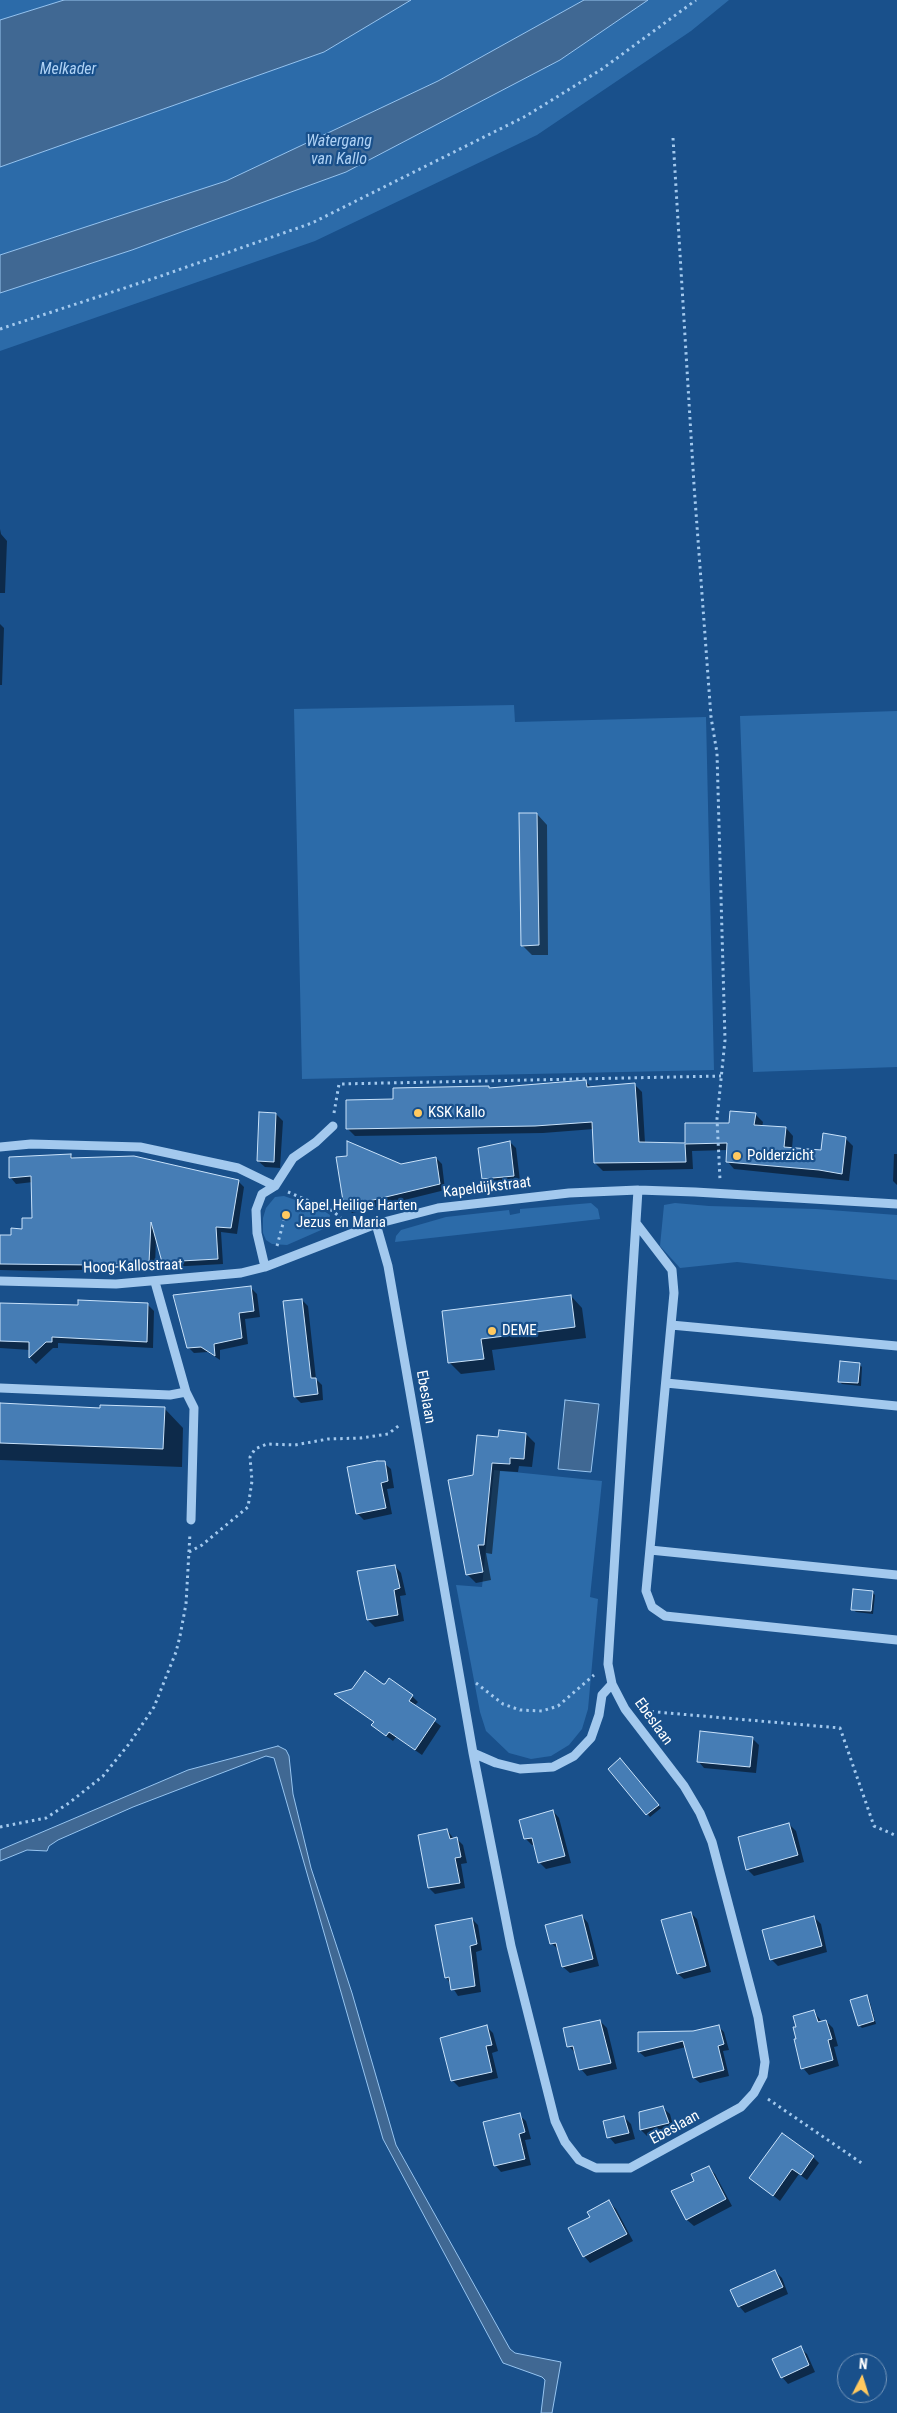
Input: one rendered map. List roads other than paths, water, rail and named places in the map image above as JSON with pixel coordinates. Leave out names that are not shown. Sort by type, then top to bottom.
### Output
[{"type":"street","points":[[265,1267],[259,1248],[256,1210],[262,1194],[275,1186],[293,1158],[316,1142],[333,1126]]},
{"type":"street","points":[[0,1147],[31,1144],[140,1147],[238,1168],[275,1186]]},
{"type":"street","name":"Kapeldijkstraat","points":[[265,1267],[376,1224],[438,1208],[569,1193],[638,1190],[897,1204]]},
{"type":"street","name":"Ebeslaan","points":[[376,1224],[384,1248],[473,1754],[511,1946],[555,2121],[565,2142],[579,2160],[596,2168],[630,2168],[741,2107],[756,2090],[763,2076],[765,2062],[762,2038],[712,1842],[700,1813],[684,1786],[625,1709],[612,1684],[608,1664],[638,1190]]},
{"type":"street","points":[[636,1223],[672,1270],[674,1293],[646,1591],[652,1607],[665,1616],[897,1640]]},
{"type":"street","name":"Hoog-Kallostraat","points":[[0,1281],[116,1284],[155,1282],[241,1273],[265,1267]]},
{"type":"street","points":[[155,1282],[186,1392],[194,1408],[191,1520]]},
{"type":"street","points":[[671,1325],[897,1346]]},
{"type":"street","points":[[666,1383],[897,1406]]},
{"type":"street","points":[[0,1388],[170,1395],[186,1392]]},
{"type":"street","points":[[650,1550],[897,1575]]},
{"type":"street","points":[[473,1754],[496,1763],[520,1768],[553,1767],[574,1756],[591,1738],[599,1715],[602,1695],[612,1684]]},
{"type":"water","name":"Melkader","points":[[64,0],[411,0],[324,52],[0,167],[0,20]]},
{"type":"water","name":"Watergang van Kallo","points":[[584,0],[648,0],[560,60],[346,172],[132,250],[0,293],[0,255],[226,181],[438,81]]},
{"type":"water","points":[[565,1400],[599,1404],[591,1472],[558,1469]]},
{"type":"water","points":[[278,1746],[286,1750],[289,1756],[293,1794],[311,1868],[352,1993],[396,2145],[510,2349],[515,2353],[561,2362],[552,2413],[541,2413],[545,2380],[542,2377],[503,2363],[383,2139],[274,1758],[266,1756],[133,1807],[58,1840],[49,1846],[47,1851],[27,1850],[0,1861],[0,1850],[188,1770]]},
{"type":"place","name":"KSK Kallo","points":[[418,1113]]},
{"type":"place","name":"Polderzicht","points":[[737,1156]]},
{"type":"place","name":"Kapel Heilige Harten Jezus en Maria","points":[[286,1215]]},
{"type":"place","name":"DEME","points":[[492,1331]]}]
